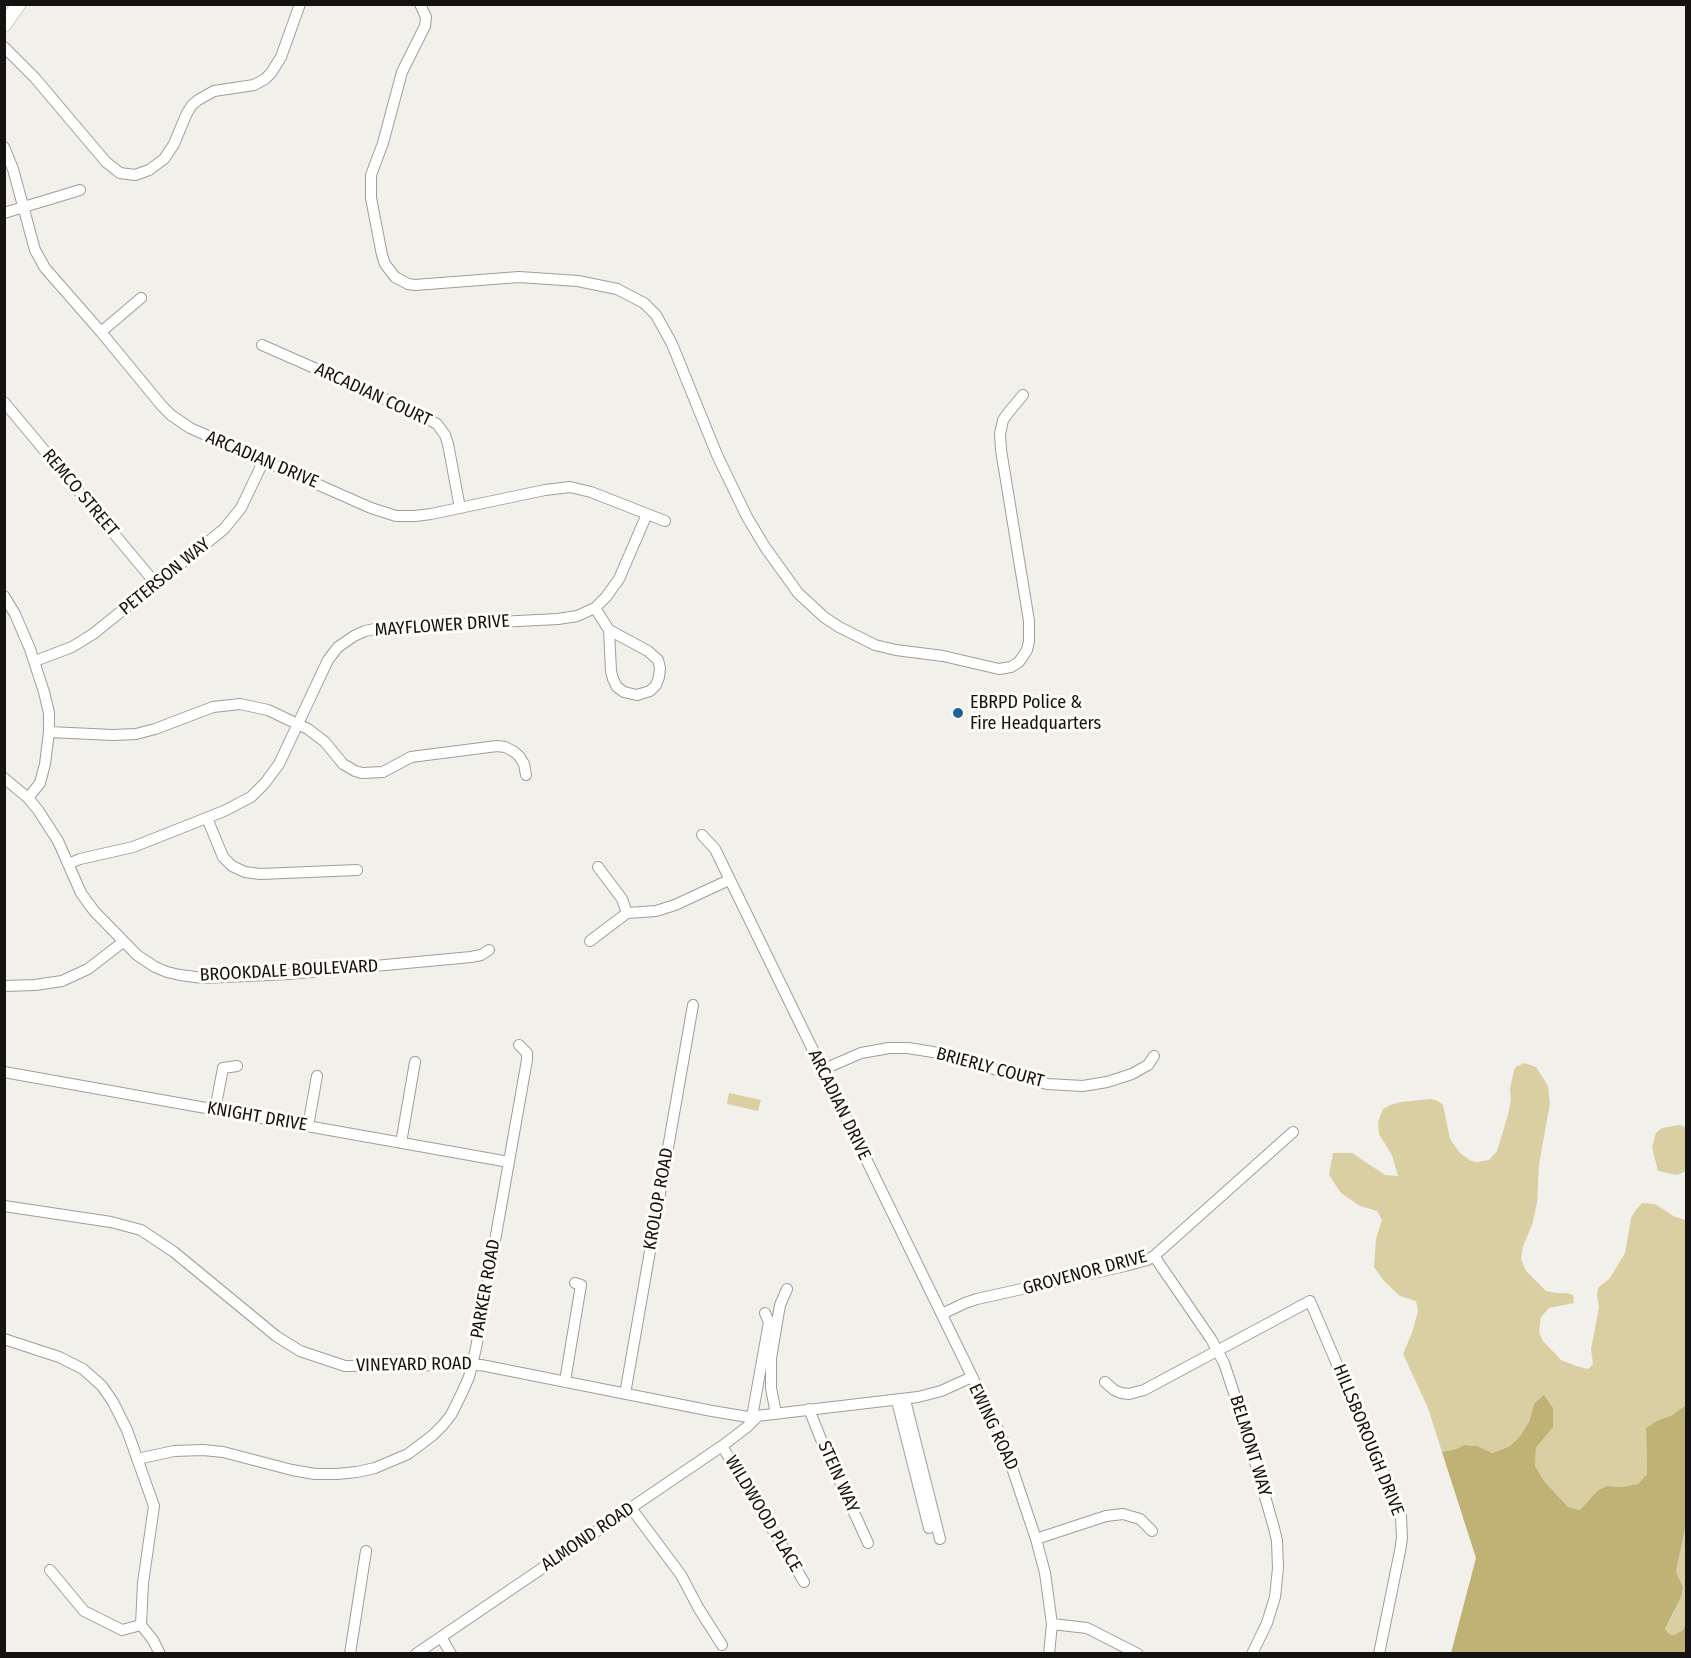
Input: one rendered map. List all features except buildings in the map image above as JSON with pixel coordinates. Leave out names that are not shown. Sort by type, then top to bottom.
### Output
[{"type":"main road","points":[[4,25],[19,4]]},
{"type":"street","points":[[4,47],[35,78],[106,162],[120,173],[135,175],[165,159],[186,115],[198,100],[214,91],[254,85],[271,73],[281,57],[300,4]]},
{"type":"street","points":[[420,4],[426,17],[425,26],[402,72],[383,143],[371,175],[371,198],[381,255],[385,264],[395,277],[408,284],[519,278],[578,281],[617,289],[648,306],[656,315],[672,344],[717,455],[747,517],[765,547],[798,592],[824,617],[839,627],[875,645],[896,650],[943,656],[999,669],[1011,667],[1019,662],[1027,650],[1029,621],[1000,434],[1003,420],[1023,395]]},
{"type":"street","name":"ARCADIAN DRIVE","points":[[4,147],[13,169],[36,250],[45,267],[162,406],[181,423],[396,516],[415,516],[570,487],[591,492],[665,521]]},
{"type":"street","points":[[4,213],[80,190]]},
{"type":"street","points":[[101,332],[141,298]]},
{"type":"street","name":"ARCADIAN COURT","points":[[262,345],[437,424],[448,444],[460,508]]},
{"type":"street","name":"REMCO STREET","points":[[4,402],[156,584]]},
{"type":"street","name":"PETERSON WAY","points":[[35,661],[83,641],[110,622],[230,524],[246,500],[264,460]]},
{"type":"street","points":[[609,630],[648,651],[658,660],[659,677],[656,685],[650,691],[637,695],[624,692],[617,687],[613,680],[609,630],[595,608],[618,579],[647,514]]},
{"type":"street","points":[[4,596],[25,635],[47,702],[49,732],[47,757],[37,789],[28,798]]},
{"type":"street","name":"MAYFLOWER DRIVE","points":[[68,864],[133,847],[243,802],[266,783],[285,753],[332,653],[345,642],[365,631],[379,628],[558,619],[577,616],[595,608]]},
{"type":"street","points":[[49,732],[136,734],[204,710],[232,704],[258,707],[298,724],[321,738],[343,764],[362,773],[384,772],[411,757],[497,746],[505,747],[519,756],[526,774]]},
{"type":"street","name":"BROOKDALE BOULEVARD","points":[[4,778],[28,798],[53,832],[81,893],[88,903],[123,942],[137,955],[156,967],[180,975],[203,978],[289,974],[476,956],[489,950]]},
{"type":"street","points":[[207,818],[223,857],[232,867],[245,872],[260,874],[357,870]]},
{"type":"street","name":"ARCADIAN DRIVE","points":[[702,835],[715,849],[972,1377]]},
{"type":"street","points":[[598,867],[622,898],[627,913]]},
{"type":"street","points":[[590,941],[627,913],[656,911],[675,905],[729,880]]},
{"type":"street","points":[[4,986],[62,981],[88,969],[123,942]]},
{"type":"street","name":"KROLOP ROAD","points":[[625,1394],[693,1005]]},
{"type":"street","name":"PARKER ROAD","points":[[137,1459],[174,1451],[203,1450],[223,1452],[292,1470],[337,1474],[357,1472],[375,1468],[408,1454],[443,1425],[457,1405],[468,1381],[472,1364],[527,1060],[526,1053],[519,1044]]},
{"type":"street","name":"BRIERLY COURT","points":[[822,1070],[861,1053],[881,1049],[908,1048],[933,1052],[1047,1084],[1083,1086],[1107,1082],[1132,1074],[1148,1065],[1154,1056]]},
{"type":"street","points":[[401,1143],[415,1062]]},
{"type":"street","points":[[215,1110],[223,1068],[237,1066]]},
{"type":"street","name":"KNIGHT DRIVE","points":[[4,1072],[509,1162]]},
{"type":"street","points":[[308,1126],[317,1076]]},
{"type":"street","name":"GROVENOR DRIVE","points":[[942,1314],[977,1299],[1147,1260],[1293,1131]]},
{"type":"street","name":"VINEYARD ROAD","points":[[4,1206],[111,1222],[141,1230],[174,1252],[276,1336],[300,1351],[345,1366],[472,1364],[490,1366],[730,1415],[755,1417]]},
{"type":"street","name":"BELMONT WAY","points":[[1154,1256],[1218,1350],[1231,1381],[1269,1507],[1277,1541],[1278,1568],[1275,1597],[1267,1623],[1252,1653]]},
{"type":"street","points":[[565,1381],[581,1285],[575,1283]]},
{"type":"street","points":[[776,1414],[771,1388],[771,1358],[780,1305],[788,1289]]},
{"type":"street","name":"HILLSBOROUGH DRIVE","points":[[1218,1350],[1310,1301],[1388,1480],[1401,1516],[1400,1551],[1379,1653]]},
{"type":"street","points":[[755,1417],[769,1322],[765,1313]]},
{"type":"street","points":[[4,1339],[59,1357],[83,1369],[102,1386],[128,1430],[154,1506],[143,1583],[141,1625],[160,1653]]},
{"type":"street","points":[[1105,1382],[1121,1393],[1136,1393],[1218,1350]]},
{"type":"street","name":"EWING ROAD","points":[[755,1417],[901,1400],[941,1391],[972,1377],[1006,1449],[1036,1539],[1048,1588],[1052,1624],[1049,1653]]},
{"type":"street","points":[[901,1400],[929,1528]]},
{"type":"street","points":[[901,1400],[940,1539]]},
{"type":"street","name":"STEIN WAY","points":[[809,1409],[868,1543]]},
{"type":"street","name":"ALMOND ROAD","points":[[416,1653],[722,1446],[747,1427],[755,1417]]},
{"type":"street","name":"WILDWOOD PLACE","points":[[722,1446],[804,1582]]},
{"type":"street","points":[[631,1508],[681,1575],[722,1645]]},
{"type":"street","points":[[1036,1539],[1106,1516],[1123,1514],[1140,1519],[1152,1531]]},
{"type":"street","points":[[350,1653],[366,1551]]},
{"type":"street","points":[[50,1570],[84,1611],[122,1630],[141,1625]]},
{"type":"street","points":[[1052,1624],[1087,1628],[1138,1653]]},
{"type":"street","points":[[441,1637],[452,1653]]},
{"type":"shaded area","points":[[1524,1063],[1536,1067],[1548,1086],[1550,1103],[1539,1165],[1537,1203],[1521,1259],[1526,1271],[1546,1291],[1573,1295],[1574,1303],[1549,1308],[1541,1317],[1539,1332],[1543,1341],[1561,1360],[1588,1369],[1593,1364],[1591,1349],[1599,1307],[1598,1288],[1610,1278],[1625,1253],[1631,1218],[1642,1203],[1655,1204],[1675,1217],[1686,1220],[1686,1405],[1671,1416],[1658,1420],[1646,1428],[1647,1474],[1638,1484],[1622,1487],[1607,1486],[1598,1490],[1580,1510],[1568,1507],[1544,1481],[1535,1466],[1536,1448],[1553,1427],[1534,1404],[1529,1422],[1510,1446],[1491,1453],[1477,1446],[1464,1445],[1442,1452],[1428,1408],[1403,1354],[1418,1311],[1416,1301],[1400,1296],[1384,1281],[1374,1267],[1376,1239],[1382,1220],[1377,1211],[1360,1206],[1341,1193],[1329,1175],[1333,1153],[1352,1153],[1385,1175],[1398,1176],[1392,1155],[1379,1134],[1378,1122],[1383,1109],[1401,1102],[1431,1099],[1443,1105],[1450,1139],[1460,1153],[1471,1161],[1489,1160],[1497,1151],[1508,1115],[1514,1070]]},
{"type":"shaded area","points":[[729,1093],[761,1100],[758,1111],[727,1104]]},
{"type":"shaded area","points":[[1679,1125],[1686,1127],[1686,1171],[1677,1175],[1658,1171],[1652,1147],[1656,1133],[1662,1128]]},
{"type":"shaded area","points":[[1544,1395],[1553,1408],[1553,1427],[1536,1448],[1535,1466],[1544,1481],[1568,1507],[1580,1510],[1598,1490],[1607,1486],[1622,1487],[1638,1484],[1647,1474],[1646,1428],[1658,1420],[1671,1416],[1686,1405],[1686,1528],[1676,1571],[1683,1587],[1681,1597],[1665,1629],[1669,1634],[1674,1635],[1683,1630],[1686,1622],[1686,1653],[1451,1653],[1476,1558],[1442,1452],[1464,1445],[1477,1446],[1492,1453],[1510,1446],[1529,1422],[1534,1404]]},
{"type":"shaded area","points":[[1686,1528],[1686,1622],[1683,1630],[1674,1635],[1669,1634],[1665,1629],[1674,1612],[1679,1579],[1676,1571]]},
{"type":"place","name":"EBRPD Police & Fire Headquarters","points":[[958,713]]}]
